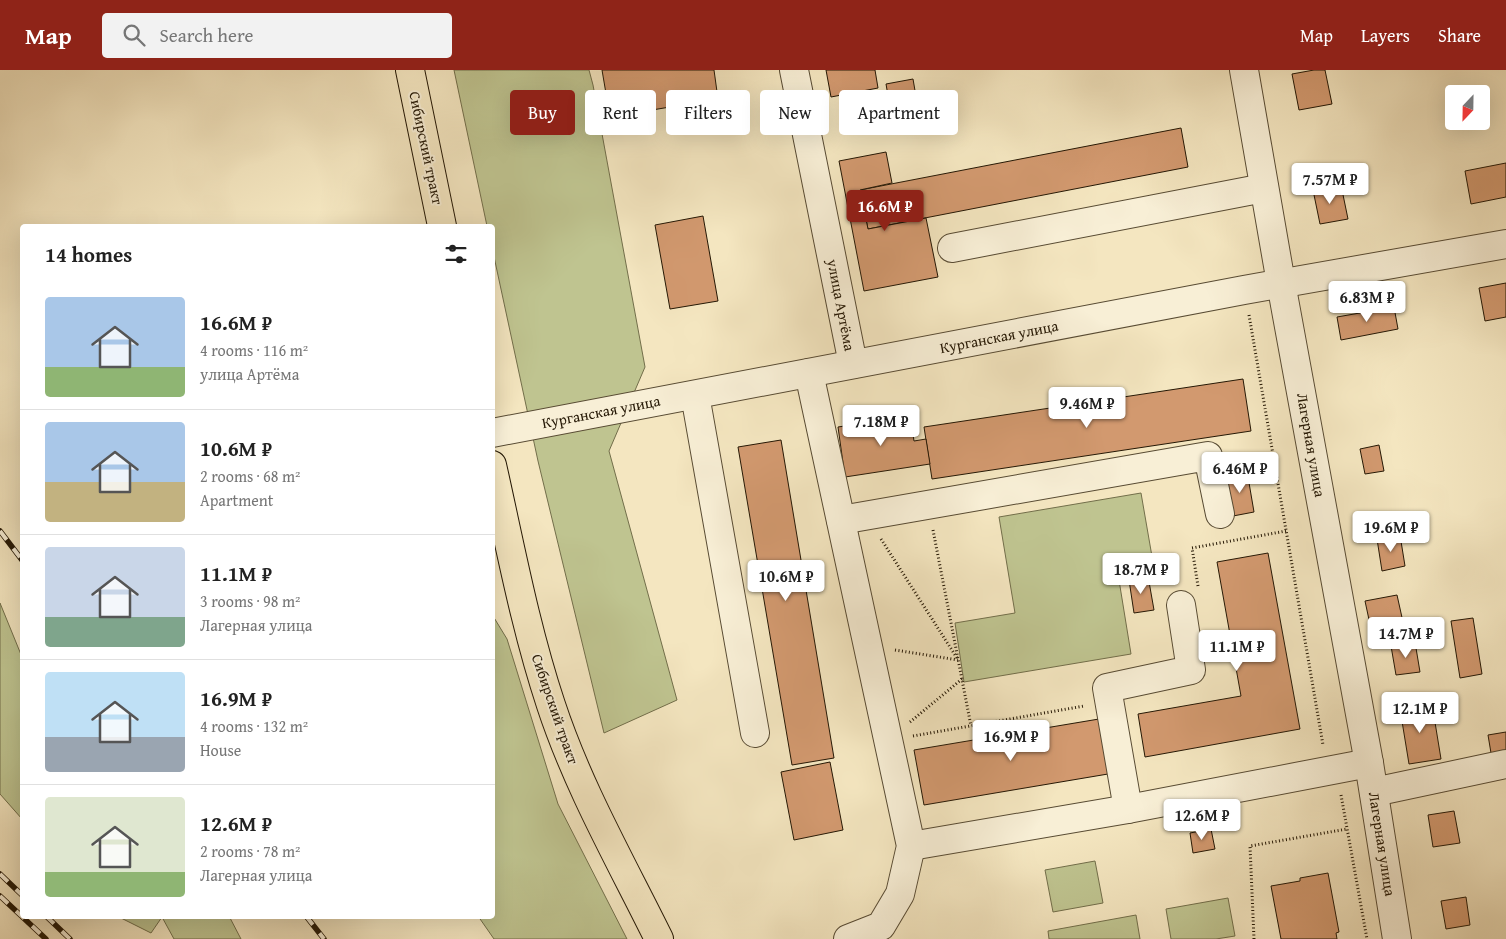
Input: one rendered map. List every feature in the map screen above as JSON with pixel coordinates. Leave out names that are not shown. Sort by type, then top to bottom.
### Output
[{"type":"main road","name":"Сибирский тракт","points":[[410,70],[442,224]]},
{"type":"main road","name":"Сибирский тракт","points":[[495,477],[529,627],[551,705],[583,787],[659,939]]},
{"type":"street","name":"улица Артёма","points":[[794,70],[853,364]]},
{"type":"street","name":"Лагерная улица","points":[[1244,70],[1369,763],[1397,939]]},
{"type":"street","points":[[952,248],[1264,188]]},
{"type":"street","name":"Курганская улица","points":[[495,432],[1281,283],[1506,244]]},
{"type":"street","points":[[809,373],[853,518],[868,645],[911,846],[900,894],[882,926],[848,939]]},
{"type":"street","points":[[695,394],[755,733]]},
{"type":"street","points":[[853,518],[1208,456],[1220,514]]},
{"type":"street","points":[[1128,809],[1107,688],[1191,670],[1190,596]]},
{"type":"street","points":[[911,846],[1128,809],[1369,763]]},
{"type":"street","points":[[1374,792],[1506,764]]},
{"type":"path","points":[[1244,290],[1286,531],[1331,770],[1347,829],[1367,939]]},
{"type":"path","points":[[928,505],[971,726]]},
{"type":"path","points":[[853,518],[958,660]]},
{"type":"path","points":[[1190,596],[1192,548],[1286,531]]},
{"type":"path","points":[[868,645],[958,660]]},
{"type":"path","points":[[888,740],[962,679]]},
{"type":"path","points":[[888,740],[1109,701]]},
{"type":"path","points":[[1254,939],[1250,846],[1347,829]]},
{"type":"green space","points":[[454,70],[589,70],[594,90],[585,90],[585,135],[602,135],[645,367],[609,451],[677,700],[604,733],[538,461],[495,261],[495,224],[487,224]]},
{"type":"green space","points":[[1141,493],[1154,568],[1118,574],[1131,654],[964,682],[955,623],[1015,613],[999,517]]},
{"type":"green space","points":[[0,603],[20,652],[20,817],[0,794]]},
{"type":"green space","points":[[495,619],[507,639],[558,804],[627,939],[494,939],[480,919],[495,919]]},
{"type":"green space","points":[[1095,861],[1103,903],[1053,912],[1045,870]]},
{"type":"green space","points":[[1228,898],[1235,936],[1216,939],[1171,939],[1166,909]]},
{"type":"green space","points":[[1136,915],[1140,939],[1049,939],[1048,931]]},
{"type":"green space","points":[[123,919],[161,919],[151,933]]},
{"type":"green space","points":[[163,919],[231,919],[241,939],[174,939]]},
{"type":"building","points":[[602,70],[714,70],[717,90],[666,90],[666,108],[656,109],[656,90],[605,90]]},
{"type":"building","points":[[826,70],[875,70],[878,88],[839,90],[839,95],[831,97]]},
{"type":"building","points":[[1325,70],[1332,104],[1299,110],[1292,74]]},
{"type":"building","points":[[913,79],[915,90],[887,90],[886,84]]},
{"type":"building","points":[[1181,128],[1188,167],[868,229],[860,190]]},
{"type":"building","points":[[886,152],[892,183],[860,190],[868,229],[926,218],[938,277],[864,291],[839,161]]},
{"type":"building","points":[[1506,163],[1506,197],[1471,204],[1465,171]]},
{"type":"building","points":[[1341,185],[1348,219],[1320,224],[1313,190]]},
{"type":"building","points":[[703,216],[718,301],[670,309],[655,225]]},
{"type":"building","points":[[1506,283],[1506,317],[1485,321],[1479,288]]},
{"type":"building","points":[[1394,307],[1398,329],[1341,340],[1337,317]]},
{"type":"building","points":[[1243,379],[1251,431],[932,479],[924,427]]},
{"type":"building","points":[[910,416],[914,441],[926,439],[930,464],[845,477],[838,427]]},
{"type":"building","points":[[781,440],[834,758],[792,765],[738,447]]},
{"type":"building","points":[[1379,445],[1384,471],[1365,474],[1360,449]]},
{"type":"building","points":[[1247,471],[1254,512],[1233,516],[1226,475]]},
{"type":"building","points":[[1400,535],[1405,566],[1382,571],[1377,539]]},
{"type":"building","points":[[1268,553],[1300,729],[1145,757],[1138,714],[1241,696],[1217,562]]},
{"type":"building","points":[[1148,576],[1154,610],[1134,613],[1129,580]]},
{"type":"building","points":[[1397,595],[1403,622],[1371,629],[1365,601]]},
{"type":"building","points":[[1473,618],[1482,674],[1460,678],[1451,621]]},
{"type":"building","points":[[1415,642],[1420,672],[1396,675],[1391,646]]},
{"type":"building","points":[[1432,704],[1441,759],[1409,764],[1400,709]]},
{"type":"building","points":[[1099,719],[1108,774],[924,805],[914,750]]},
{"type":"building","points":[[1506,732],[1506,751],[1491,753],[1488,735]]},
{"type":"building","points":[[830,762],[843,830],[794,840],[781,772]]},
{"type":"building","points":[[1454,811],[1460,843],[1433,847],[1428,815]]},
{"type":"building","points":[[1211,829],[1215,849],[1193,853],[1190,833]]},
{"type":"building","points":[[1328,873],[1339,932],[1336,933],[1337,939],[1281,939],[1271,886],[1300,881],[1300,878]]},
{"type":"building","points":[[1466,897],[1470,925],[1446,929],[1441,901]]},
{"type":"railway","points":[[0,531],[20,557]]},
{"type":"railway","points":[[0,874],[20,893]]},
{"type":"railway","points":[[0,896],[20,915]]},
{"type":"railway","points":[[25,919],[46,939]]},
{"type":"railway","points":[[49,919],[70,939]]},
{"type":"railway","points":[[308,919],[324,939]]}]
